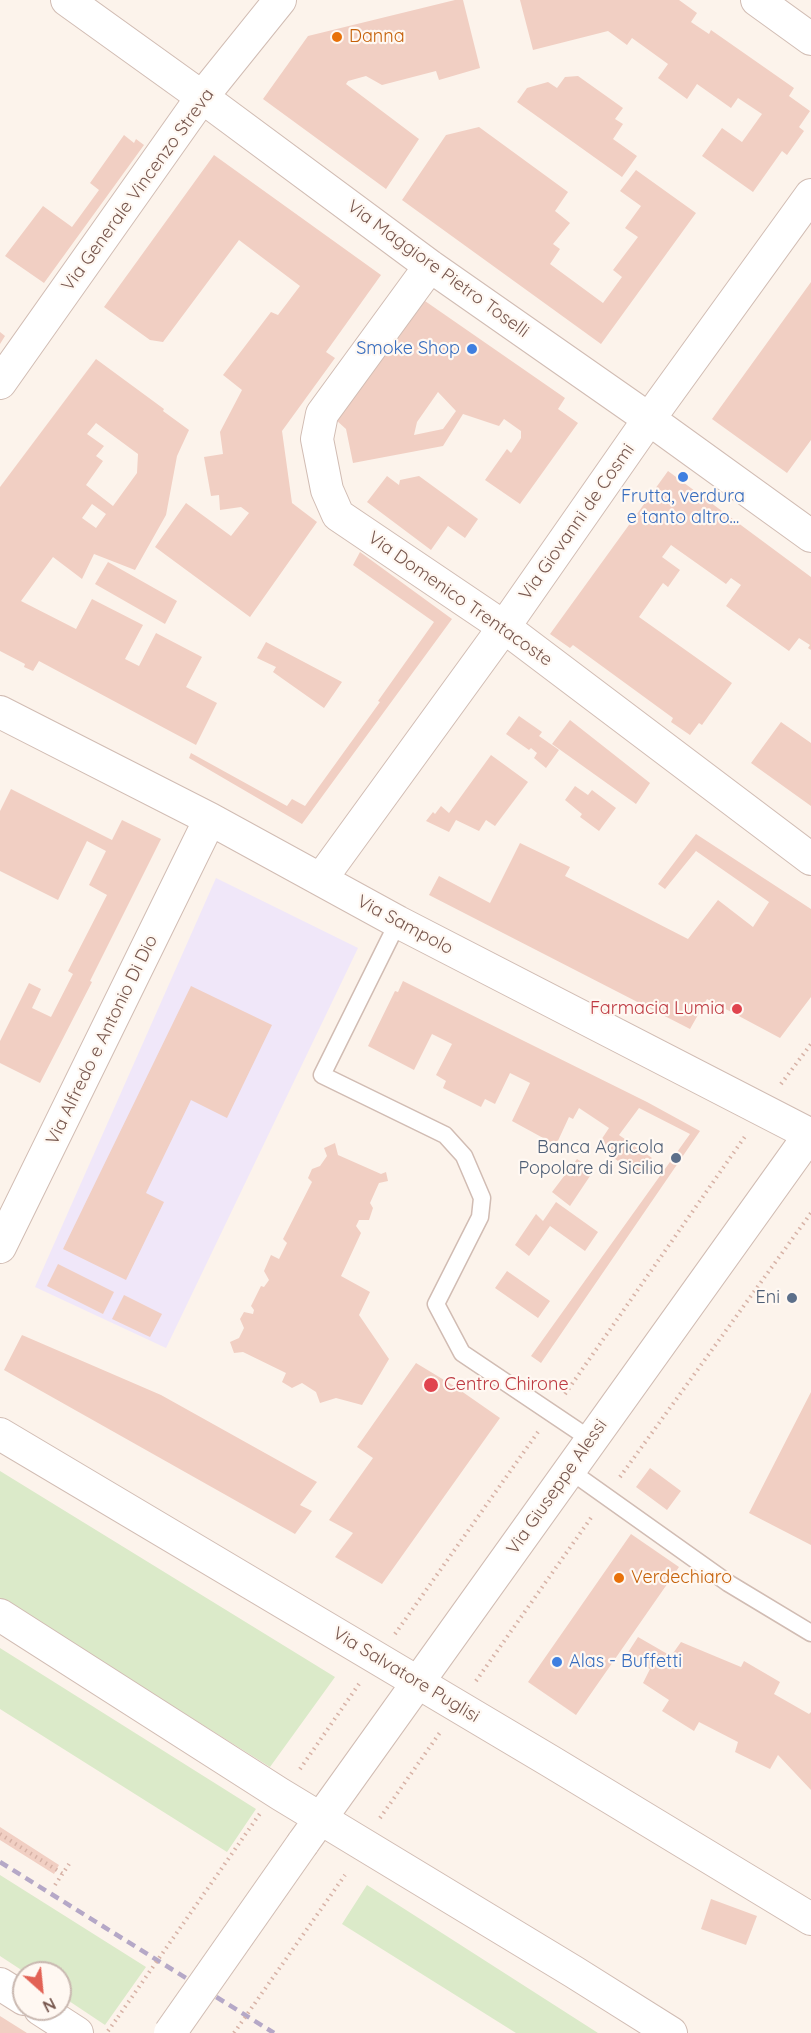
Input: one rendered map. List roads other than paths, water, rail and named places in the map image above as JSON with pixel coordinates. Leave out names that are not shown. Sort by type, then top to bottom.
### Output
[{"type":"street","name":"Via Maggiore Pietro Toselli","points":[[67,0],[430,266],[649,418],[811,536]]},
{"type":"street","name":"Via Generale Vincenzo Streva","points":[[0,383],[202,97],[280,0]]},
{"type":"street","points":[[757,0],[811,39]]},
{"type":"street","name":"Via Giovanni de Cosmi","points":[[321,879],[504,627],[649,418],[811,195]]},
{"type":"street","name":"Via Domenico Trentacoste","points":[[430,266],[322,414],[317,439],[327,490],[338,515],[504,627],[811,859]]},
{"type":"street","name":"Via Sampolo","points":[[0,712],[207,826],[321,879],[398,922],[811,1134]]},
{"type":"street","name":"Via Alfredo e Antonio Di Dio","points":[[0,1247],[207,826]]},
{"type":"street","name":"Via Giuseppe Alessi","points":[[170,2033],[590,1439],[811,1134]]},
{"type":"street","name":"Via Salvatore Puglisi","points":[[0,1434],[811,1919]]},
{"type":"street","points":[[0,1615],[312,1831],[366,1846],[671,2033]]},
{"type":"street","points":[[58,2021],[77,2033]]},
{"type":"lane","points":[[398,922],[322,1075],[445,1135],[464,1156],[482,1198],[480,1217],[436,1304],[462,1353],[590,1439]]},
{"type":"lane","points":[[569,1470],[728,1583],[811,1633]]},
{"type":"railway","points":[[0,1862],[274,2033]]},
{"type":"place","name":"Danna","points":[[337,37]]},
{"type":"place","name":"Smoke Shop","points":[[472,349]]},
{"type":"place","name":"Frutta, verdura e tanto altro...","points":[[683,477]]},
{"type":"place","name":"Farmacia Lumia","points":[[737,1009]]},
{"type":"place","name":"Banca Agricola Popolare di Sicilia","points":[[676,1158]]},
{"type":"place","name":"Eni","points":[[792,1298]]},
{"type":"place","name":"Centro Chirone","points":[[431,1385]]},
{"type":"place","name":"Verdechiaro","points":[[619,1578]]},
{"type":"place","name":"Alas - Buffetti","points":[[557,1662]]}]
